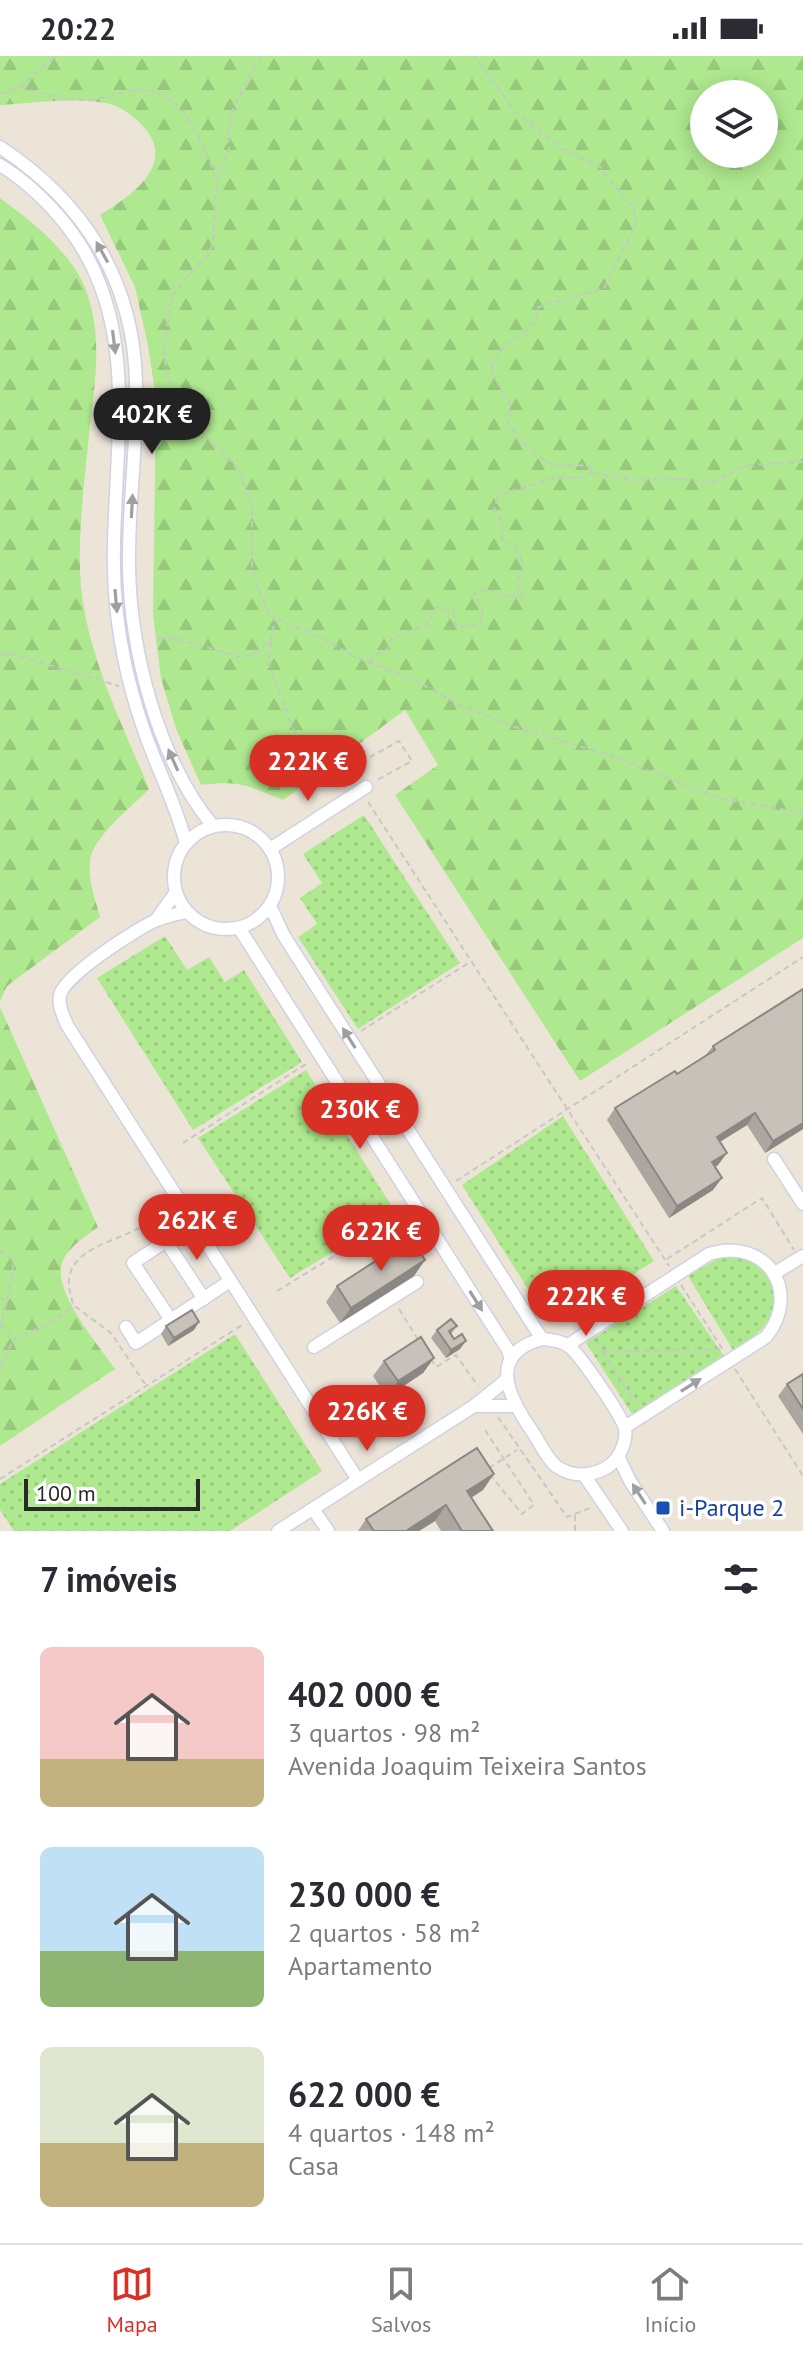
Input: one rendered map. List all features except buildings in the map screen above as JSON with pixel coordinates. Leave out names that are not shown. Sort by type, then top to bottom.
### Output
[{"type":"street","points":[[0,147],[42,177],[65,200],[105,257],[121,294],[128,320],[136,381],[129,564],[132,620],[147,689],[169,752],[193,803],[213,826]]},
{"type":"street","points":[[0,165],[31,187],[53,208],[73,235],[91,262],[112,324],[119,381],[113,567],[118,623],[132,690],[153,756],[178,810],[186,843]]},
{"type":"street","points":[[270,849],[363,788]]},
{"type":"street","points":[[231,824],[248,829],[263,839],[279,872],[277,890],[270,906],[251,923],[239,928],[211,927],[187,912],[176,892],[176,866],[186,843],[198,832],[213,826],[231,824]]},
{"type":"street","points":[[156,920],[176,892]]},
{"type":"street","points":[[270,906],[284,936],[542,1339]]},
{"type":"street","points":[[187,912],[156,920],[80,969],[66,982],[60,994],[60,1007],[67,1025],[358,1480]]},
{"type":"street","points":[[239,928],[502,1341],[511,1360]]},
{"type":"street","points":[[774,1159],[803,1204]]},
{"type":"street","points":[[171,1320],[133,1263],[166,1241],[204,1299]]},
{"type":"street","points":[[568,1345],[709,1254],[724,1249],[740,1250],[761,1259],[775,1273],[782,1294],[781,1309],[775,1326],[766,1337],[726,1355],[625,1427]]},
{"type":"street","points":[[775,1273],[801,1257]]},
{"type":"street","points":[[126,1327],[136,1343],[230,1281]]},
{"type":"street","points":[[314,1347],[417,1282]]},
{"type":"street","points":[[489,1401],[505,1381],[511,1360],[518,1351],[542,1339],[568,1345],[582,1359],[625,1427],[625,1441],[618,1456],[609,1466],[584,1475],[555,1465],[514,1406],[505,1381]]},
{"type":"street","points":[[286,1529],[474,1406],[489,1401],[514,1406]]},
{"type":"street","points":[[618,1456],[630,1481],[663,1531]]},
{"type":"street","points":[[584,1475],[622,1531]]},
{"type":"street","points":[[313,1509],[328,1531]]},
{"type":"path","points":[[0,94],[20,87],[55,56]]},
{"type":"path","points":[[260,56],[233,109],[228,131],[229,150],[217,180],[213,243],[208,255],[173,295],[164,358],[175,401],[192,424],[233,463],[241,477],[252,508],[255,580],[267,609],[275,619],[515,727],[609,755],[718,798],[803,813]]},
{"type":"path","points":[[370,663],[375,655],[388,649],[392,638],[427,624],[436,607],[453,612],[456,627],[467,628],[478,625],[483,618],[484,608],[474,594],[481,589],[492,590],[512,600],[521,598],[517,577],[524,565],[515,547],[502,539],[503,523],[494,508],[497,499],[510,490],[553,478],[583,478],[594,468],[581,464],[551,464],[512,430],[507,417],[510,405],[492,372],[492,366],[505,346],[535,323],[538,307],[604,288],[635,226],[634,206],[624,199],[600,167],[560,148],[515,111],[474,56]]},
{"type":"path","points":[[20,87],[89,100],[136,90],[160,94],[180,108],[195,130],[217,180]]},
{"type":"path","points":[[591,473],[633,480],[688,479],[709,483],[748,465],[803,462]]},
{"type":"path","points":[[275,619],[268,663],[313,789],[399,741],[412,761],[363,788],[803,1476]]},
{"type":"path","points":[[158,639],[173,638],[241,657],[255,654],[271,640]]},
{"type":"path","points":[[0,655],[13,654],[132,690]]},
{"type":"path","points":[[456,1181],[803,957]]},
{"type":"path","points":[[349,1039],[471,961]]},
{"type":"path","points":[[183,1143],[306,1064]]},
{"type":"path","points":[[665,1261],[762,1198],[801,1257]]},
{"type":"path","points":[[146,1386],[111,1333],[73,1305],[70,1273],[76,1262],[93,1248],[133,1231],[181,1203]]},
{"type":"path","points":[[277,1291],[402,1215]]},
{"type":"path","points":[[0,1251],[12,1259],[13,1272],[1,1326],[14,1339]]},
{"type":"path","points":[[392,1298],[421,1344]]},
{"type":"path","points":[[0,1367],[14,1339],[58,1319],[73,1305]]},
{"type":"path","points":[[0,1479],[254,1317]]},
{"type":"path","points":[[589,1331],[643,1415]]},
{"type":"path","points":[[603,1352],[726,1355]]},
{"type":"path","points":[[429,1355],[436,1367],[456,1355],[489,1401],[518,1450],[567,1517],[593,1507]]},
{"type":"path","points":[[485,1430],[503,1459],[534,1505],[522,1514],[486,1469],[503,1459],[518,1450]]},
{"type":"path","points":[[575,1531],[576,1514]]},
{"type":"green space","points":[[0,56],[803,56],[803,938],[580,1081],[395,795],[438,765],[405,710],[283,800],[244,785],[201,785],[176,729],[161,678],[153,615],[156,398],[148,346],[135,287],[100,215],[125,198],[146,178],[153,166],[155,153],[152,139],[142,125],[117,106],[66,100],[0,105]]},
{"type":"green space","points":[[0,198],[59,248],[75,269],[92,308],[96,371],[82,511],[81,587],[99,665],[149,789],[114,822],[92,852],[90,876],[100,917],[7,986],[0,1001]]},
{"type":"green space","points":[[364,815],[460,963],[358,1029],[298,937],[317,924],[300,898],[322,883],[303,854]]},
{"type":"green space","points":[[165,936],[187,970],[209,957],[225,982],[244,970],[302,1062],[193,1130],[97,978]]},
{"type":"green space","points":[[0,1007],[98,1227],[68,1252],[62,1263],[61,1275],[70,1303],[115,1369],[0,1446]]},
{"type":"green space","points":[[306,1070],[396,1213],[290,1278],[198,1138]]},
{"type":"green space","points":[[563,1116],[654,1261],[574,1313],[559,1319],[542,1311],[462,1185]]},
{"type":"green space","points":[[739,1255],[767,1271],[774,1285],[775,1303],[763,1327],[733,1350],[688,1276],[722,1256]]},
{"type":"green space","points":[[676,1286],[724,1356],[632,1414],[586,1343]]},
{"type":"green space","points":[[235,1334],[322,1471],[230,1531],[14,1531],[0,1510],[0,1484]]},
{"type":"place","name":"i-Parque 2","points":[[663,1508]]}]
